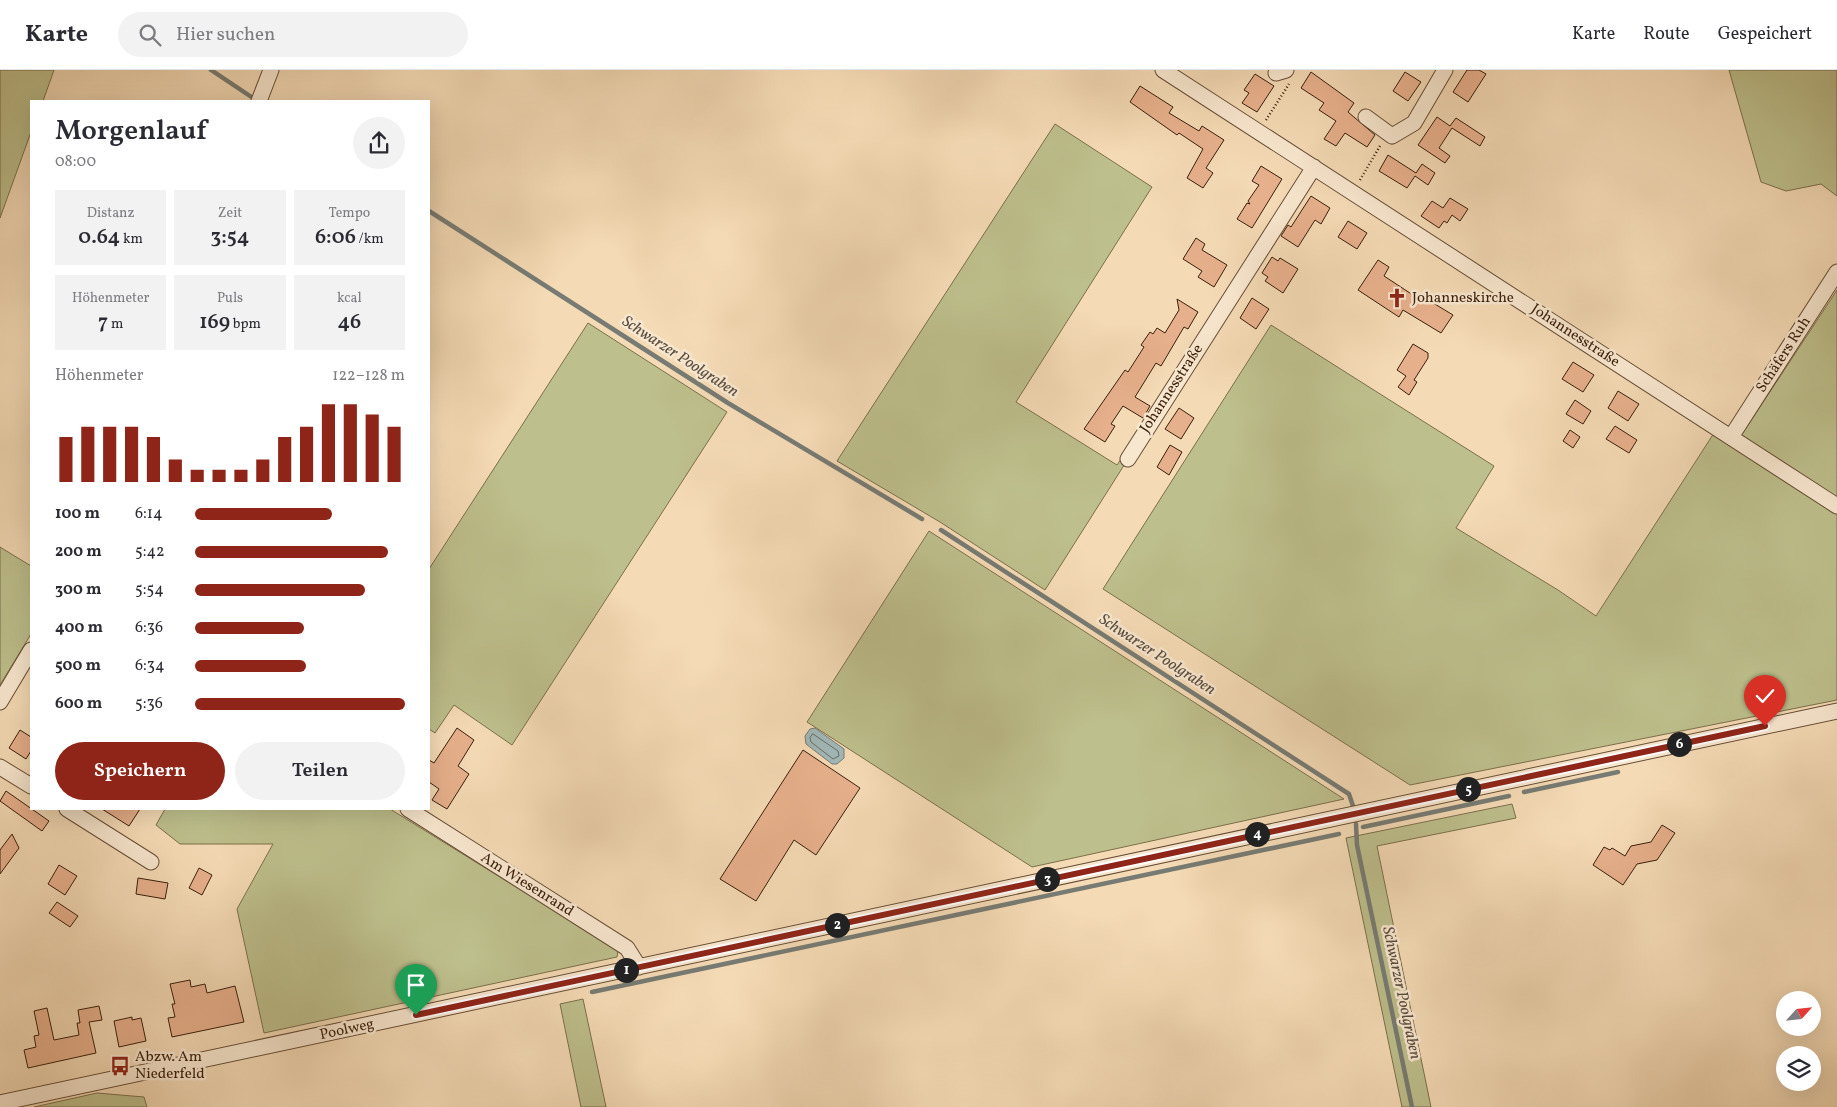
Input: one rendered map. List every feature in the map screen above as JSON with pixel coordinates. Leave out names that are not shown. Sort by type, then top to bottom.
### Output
[{"type":"street","points":[[259,100],[271,70]]},
{"type":"street","name":"Johannesstraße","points":[[1163,70],[1837,506]]},
{"type":"street","points":[[1366,117],[1392,136],[1414,122],[1445,70]]},
{"type":"street","name":"Johannesstraße","points":[[1128,459],[1314,167]]},
{"type":"street","name":"Schäfers Ruh","points":[[1731,437],[1837,272]]},
{"type":"street","points":[[0,702],[30,652]]},
{"type":"street","name":"Poolweg","points":[[0,1103],[1837,711]]},
{"type":"street","points":[[0,767],[30,785]]},
{"type":"street","points":[[69,810],[151,862]]},
{"type":"street","name":"Am Wiesenrand","points":[[410,810],[627,948],[639,967]]},
{"type":"path","points":[[1259,132],[1289,84],[1283,73]]},
{"type":"path","points":[[1353,192],[1385,138],[1392,136]]},
{"type":"green space","points":[[0,70],[54,70],[43,100],[30,100],[30,135],[0,218]]},
{"type":"green space","points":[[1729,70],[1837,70],[1837,196],[1821,184],[1786,191],[1761,182]]},
{"type":"green space","points":[[1055,124],[1152,187],[1016,402],[1117,465],[1123,456],[1128,459],[1045,590],[940,522],[837,461]]},
{"type":"green space","points":[[1837,290],[1837,700],[1410,785],[1103,589],[1271,325],[1494,466],[1456,528],[1558,590],[1596,616],[1714,433],[1746,428]]},
{"type":"green space","points":[[588,323],[727,412],[512,745],[454,705],[435,733],[430,730],[430,567]]},
{"type":"green space","points":[[929,531],[1344,799],[1032,867],[807,722]]},
{"type":"green space","points":[[0,547],[30,565],[30,636],[0,685]]},
{"type":"green space","points":[[1512,804],[1516,818],[1377,846],[1431,1107],[1402,1107],[1346,838]]},
{"type":"green space","points":[[164,810],[392,810],[618,950],[617,957],[264,1033],[237,909],[273,844],[180,844],[156,825]]},
{"type":"green space","points":[[583,999],[606,1107],[581,1107],[560,1004]]},
{"type":"green space","points":[[97,1093],[144,1097],[147,1107],[34,1107]]},
{"type":"water","points":[[815,728],[844,749],[844,758],[837,764],[832,764],[806,744],[805,736],[810,729]]},
{"type":"building","points":[[1467,70],[1479,70],[1486,74],[1468,102],[1453,92]]},
{"type":"building","points":[[1311,72],[1354,103],[1348,112],[1375,135],[1367,147],[1345,133],[1336,146],[1324,139],[1336,121],[1319,110],[1324,103],[1301,88]]},
{"type":"building","points":[[1405,72],[1421,82],[1408,101],[1393,91]]},
{"type":"building","points":[[1255,74],[1274,86],[1257,112],[1242,103],[1249,93],[1244,90]]},
{"type":"building","points":[[1140,86],[1173,107],[1169,113],[1199,131],[1202,126],[1224,140],[1206,168],[1213,173],[1203,188],[1187,178],[1203,149],[1179,133],[1177,135],[1130,102]]},
{"type":"building","points":[[1437,117],[1450,126],[1456,118],[1485,137],[1480,146],[1452,128],[1439,148],[1450,156],[1445,163],[1418,145]]},
{"type":"building","points":[[1388,155],[1416,173],[1422,164],[1435,173],[1428,185],[1415,176],[1407,188],[1379,171]]},
{"type":"building","points":[[1261,166],[1282,179],[1252,228],[1237,219],[1247,203],[1250,204],[1248,201],[1259,185],[1252,181]]},
{"type":"building","points":[[1311,196],[1330,208],[1321,224],[1315,220],[1298,247],[1281,236],[1288,225],[1291,227]]},
{"type":"building","points":[[1450,198],[1468,209],[1460,221],[1452,215],[1447,223],[1444,221],[1439,228],[1421,216],[1432,201],[1443,208]]},
{"type":"building","points":[[1348,221],[1367,233],[1357,249],[1338,237]]},
{"type":"building","points":[[1196,238],[1205,244],[1202,250],[1227,265],[1214,287],[1198,277],[1202,271],[1183,259]]},
{"type":"building","points":[[1272,257],[1278,261],[1280,258],[1298,269],[1283,293],[1265,281],[1268,277],[1262,273]]},
{"type":"building","name":"Johanneskirche","points":[[1378,260],[1389,267],[1384,276],[1413,295],[1415,292],[1453,315],[1441,333],[1403,310],[1399,317],[1358,290]]},
{"type":"building","points":[[1252,298],[1269,309],[1256,329],[1240,318]]},
{"type":"building","points":[[1177,299],[1198,312],[1188,329],[1184,327],[1161,366],[1156,363],[1135,397],[1150,406],[1143,418],[1123,406],[1111,424],[1115,426],[1105,442],[1084,429],[1125,370],[1128,372],[1144,347],[1141,345],[1150,332],[1153,334],[1157,328],[1165,333],[1179,310]]},
{"type":"building","points":[[1413,344],[1428,353],[1428,358],[1414,380],[1417,382],[1409,395],[1398,387],[1406,376],[1397,370]]},
{"type":"building","points":[[1573,362],[1594,375],[1583,392],[1562,379]]},
{"type":"building","points":[[1618,391],[1639,404],[1628,421],[1608,408]]},
{"type":"building","points":[[1575,400],[1591,411],[1583,424],[1566,414]]},
{"type":"building","points":[[1179,408],[1194,418],[1181,439],[1165,429]]},
{"type":"building","points":[[1615,426],[1637,440],[1629,453],[1606,439]]},
{"type":"building","points":[[1570,430],[1580,437],[1573,448],[1563,441]]},
{"type":"building","points":[[1170,445],[1182,452],[1169,475],[1157,467]]},
{"type":"building","points":[[457,728],[474,740],[458,766],[469,774],[447,809],[432,800],[439,789],[430,783],[430,761],[434,763]]},
{"type":"building","points":[[20,730],[30,736],[30,753],[26,759],[9,748]]},
{"type":"building","points":[[803,750],[860,788],[816,855],[794,840],[756,901],[720,879]]},
{"type":"building","points":[[6,791],[30,808],[30,810],[33,810],[49,821],[42,831],[0,801]]},
{"type":"building","points":[[104,810],[139,810],[129,826]]},
{"type":"building","points":[[1662,825],[1675,833],[1657,860],[1637,864],[1623,885],[1593,865],[1604,847],[1610,850],[1612,848],[1625,856],[1631,846],[1651,842]]},
{"type":"building","points":[[12,834],[19,848],[0,874],[0,850]]},
{"type":"building","points":[[59,865],[77,876],[65,895],[48,884]]},
{"type":"building","points":[[199,868],[212,875],[202,895],[189,888]]},
{"type":"building","points":[[138,878],[168,883],[165,899],[136,894]]},
{"type":"building","points":[[57,902],[78,916],[70,927],[49,913]]},
{"type":"building","points":[[190,980],[191,987],[205,984],[207,993],[235,986],[244,1022],[172,1037],[168,1018],[175,1017],[172,1004],[175,1004],[170,984]]},
{"type":"building","points":[[99,1006],[102,1020],[89,1022],[96,1053],[28,1068],[24,1050],[36,1047],[34,1036],[39,1035],[34,1011],[47,1008],[54,1040],[79,1035],[77,1023],[80,1023],[78,1010]]},
{"type":"building","points":[[132,1017],[132,1020],[141,1018],[146,1041],[119,1047],[114,1021]]},
{"type":"waterway","name":"Schwarzer Poolgraben","points":[[211,70],[253,98]]},
{"type":"waterway","name":"Schwarzer Poolgraben","points":[[430,212],[728,403],[922,519]]},
{"type":"waterway","name":"Schwarzer Poolgraben","points":[[941,530],[1349,794],[1353,806]]},
{"type":"waterway","points":[[1524,792],[1618,772]]},
{"type":"waterway","points":[[1363,827],[1509,796]]},
{"type":"waterway","name":"Schwarzer Poolgraben","points":[[1356,824],[1357,845],[1412,1107]]},
{"type":"waterway","points":[[592,992],[1339,834]]},
{"type":"place","name":"Johanneskirche","points":[[1397,298]]},
{"type":"place","name":"Abzw. Am Niederfeld","points":[[120,1066]]},
{"type":"route","points":[[416,1015],[1765,726]]}]
